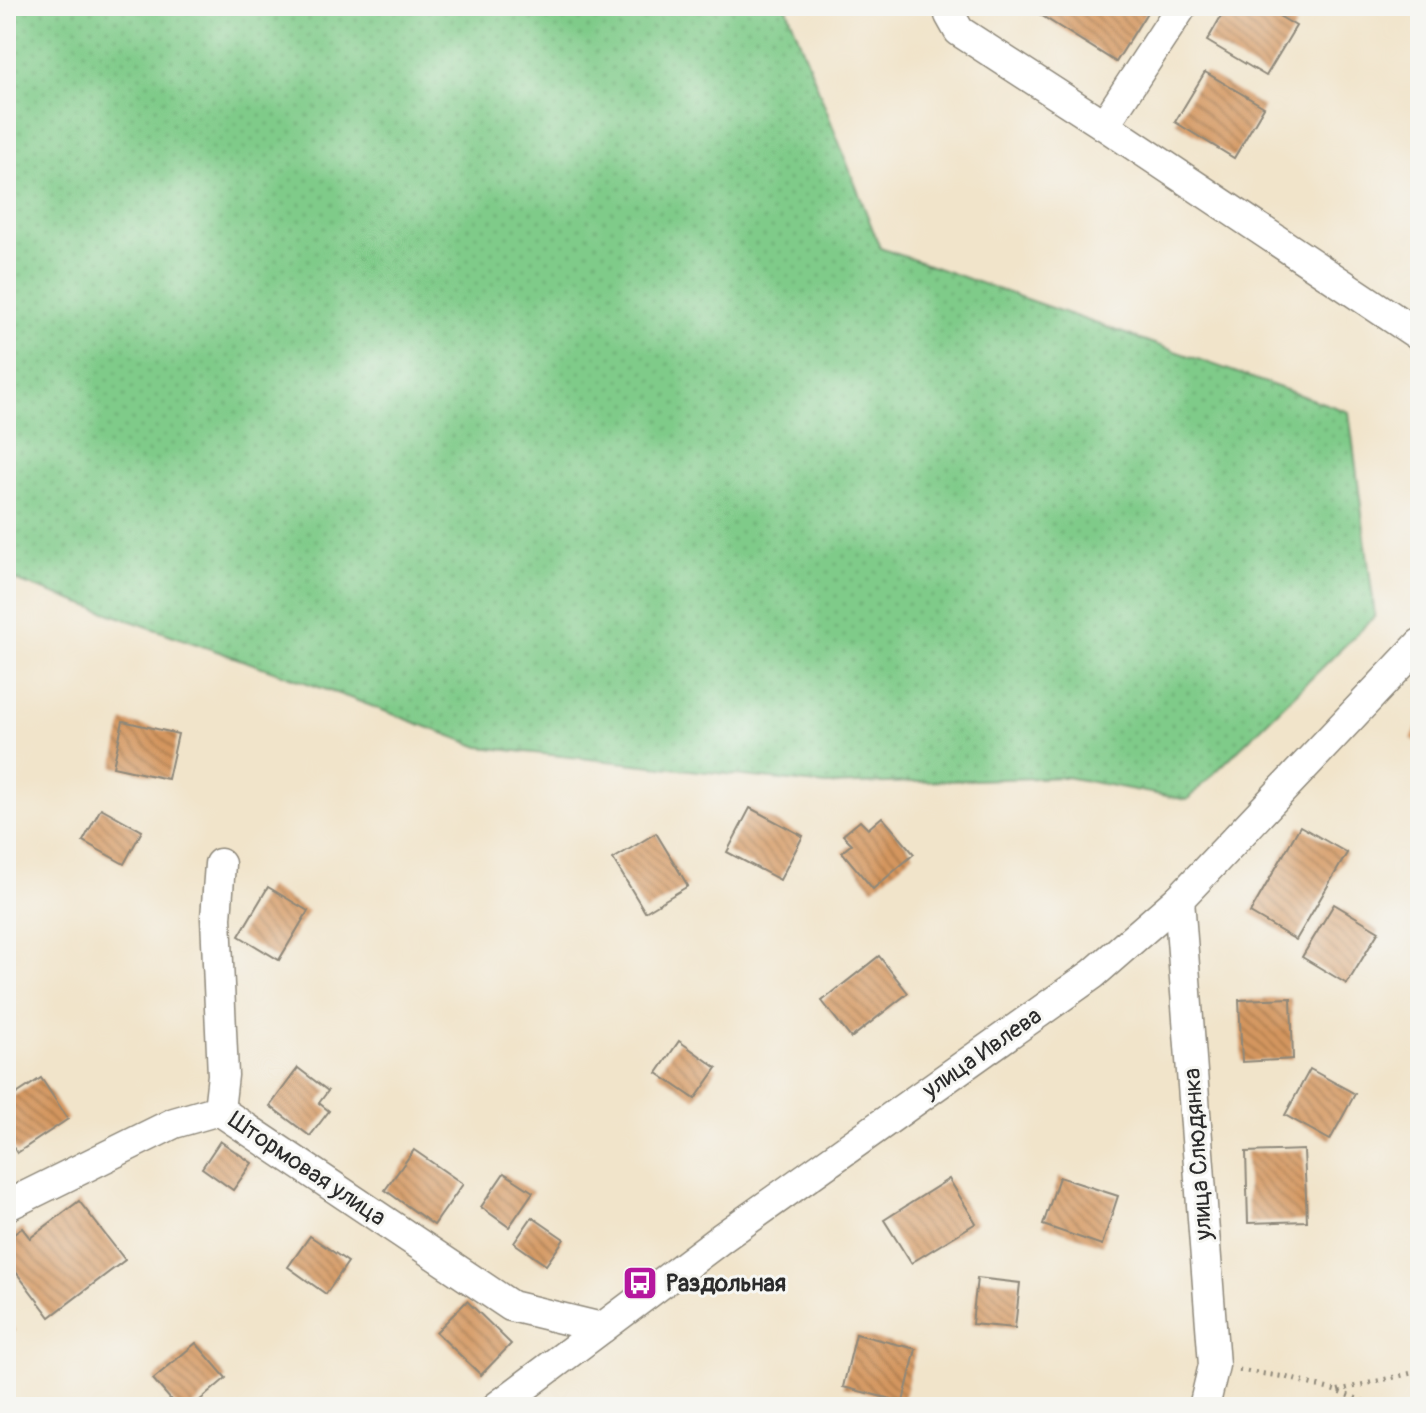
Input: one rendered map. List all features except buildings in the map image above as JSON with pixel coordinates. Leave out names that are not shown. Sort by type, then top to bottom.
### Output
[{"type":"street","points":[[951,6],[950,15],[959,31],[1420,336]]},
{"type":"street","points":[[1104,125],[1182,6]]},
{"type":"street","name":"улица Ивлева","points":[[497,1407],[723,1237],[1093,974],[1179,899],[1420,644]]},
{"type":"street","points":[[219,1110],[223,1075],[216,918],[220,864]]},
{"type":"street","name":"улица Слюдянка","points":[[1179,899],[1214,1365],[1204,1407]]},
{"type":"street","name":"Штормовая улица","points":[[6,1206],[174,1123],[219,1110],[511,1306],[602,1328]]},
{"type":"path","points":[[1214,1365],[1285,1377],[1379,1407]]},
{"type":"path","points":[[1336,1391],[1420,1371]]},
{"type":"green space","points":[[6,6],[786,6],[880,248],[1349,412],[1375,616],[1187,800],[1066,777],[827,785],[480,747],[6,577]]},
{"type":"place","name":"Раздольная","points":[[640,1283]]}]
